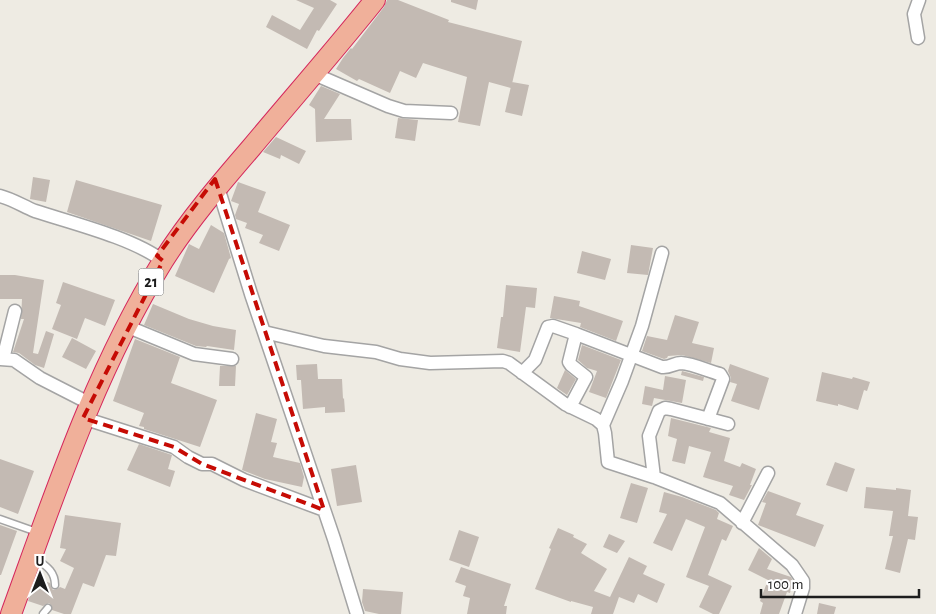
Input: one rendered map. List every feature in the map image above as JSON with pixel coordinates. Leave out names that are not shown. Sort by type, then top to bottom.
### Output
[{"type":"highway","name":"21","points":[[6,614],[83,409],[102,351],[116,322],[160,258],[191,220],[217,183],[362,0]]},
{"type":"highway","name":"21","points":[[217,183],[314,74],[374,0]]},
{"type":"highway","name":"21","points":[[29,555],[34,531],[83,409],[160,258]]},
{"type":"street","points":[[918,38],[914,14],[919,0]]},
{"type":"street","points":[[314,74],[404,111],[451,113]]},
{"type":"street","points":[[217,183],[357,614]]},
{"type":"street","points":[[0,196],[30,209],[116,238],[160,258]]},
{"type":"street","points":[[602,425],[632,355],[662,253]]},
{"type":"street","points":[[15,311],[2,359],[14,360],[83,409],[174,447],[202,464],[212,464],[253,483],[324,510]]},
{"type":"street","points":[[126,326],[194,354],[232,359]]},
{"type":"street","points":[[522,373],[535,360],[548,327],[553,326],[662,367],[670,368],[676,364],[683,363],[722,376],[724,379],[708,419]]},
{"type":"street","points":[[264,332],[324,346],[376,352],[400,359],[430,362],[503,361],[510,363],[570,407],[596,419],[602,425],[606,433],[608,462],[654,477],[720,503],[792,565],[802,581],[803,588],[795,614]]},
{"type":"street","points":[[570,407],[586,377],[569,362],[576,334]]},
{"type":"street","points":[[654,477],[650,436],[659,411],[665,408],[671,409],[728,424]]},
{"type":"street","points":[[742,523],[768,473]]},
{"type":"lane","points":[[0,519],[34,531]]},
{"type":"lane","points":[[29,555],[52,571],[55,577],[55,585]]},
{"type":"lane","points":[[43,614],[48,608]]},
{"type":"highlighted area","points":[[215,179],[324,510],[202,464],[174,447],[83,418],[163,261],[157,256]]},
{"type":"building","points":[[296,0],[330,0],[337,4],[319,31],[317,30],[307,49],[266,27],[272,15],[300,30],[314,8]]},
{"type":"building","points":[[387,0],[398,0],[449,20],[448,22],[522,41],[511,88],[489,82],[480,126],[458,122],[467,77],[423,63],[416,78],[400,71],[390,93],[359,79],[357,81],[336,69],[384,7]]},
{"type":"building","points":[[451,0],[478,0],[476,10],[451,2]]},
{"type":"building","points":[[512,82],[529,85],[522,116],[505,112]]},
{"type":"building","points":[[321,86],[340,94],[324,119],[351,119],[352,140],[316,142],[315,109],[309,105]]},
{"type":"building","points":[[398,118],[418,120],[415,141],[395,138]]},
{"type":"building","points":[[276,137],[306,151],[299,164],[281,155],[280,159],[263,152]]},
{"type":"building","points":[[33,177],[50,180],[46,202],[30,199]]},
{"type":"building","points":[[76,180],[162,205],[151,241],[67,212]]},
{"type":"building","points":[[238,182],[266,192],[258,212],[290,225],[279,251],[259,243],[263,235],[245,228],[247,223],[236,219],[235,215],[239,204],[231,201]]},
{"type":"building","points":[[211,225],[224,233],[231,258],[214,293],[175,276],[189,244],[199,249]]},
{"type":"building","points":[[631,245],[653,248],[648,275],[627,273]]},
{"type":"building","points":[[582,251],[611,259],[605,280],[577,273]]},
{"type":"building","points":[[0,275],[15,275],[44,280],[33,353],[38,354],[46,331],[54,334],[44,368],[35,365],[19,353],[13,352],[24,319],[21,319],[22,299],[0,299]]},
{"type":"building","points":[[63,282],[115,300],[105,326],[85,318],[77,339],[52,329],[61,305],[56,303]]},
{"type":"building","points":[[506,285],[537,288],[535,308],[526,307],[520,352],[497,348],[501,317],[503,317]]},
{"type":"building","points":[[554,296],[580,301],[579,306],[623,321],[616,341],[580,327],[581,323],[550,318]]},
{"type":"building","points":[[153,304],[189,319],[236,330],[234,350],[196,346],[144,325]]},
{"type":"building","points":[[675,315],[699,322],[692,343],[714,348],[711,363],[682,355],[668,356],[664,359],[642,351],[647,336],[667,340]]},
{"type":"building","points":[[72,338],[96,351],[86,369],[62,357]]},
{"type":"building","points":[[135,339],[180,357],[171,383],[217,400],[200,447],[144,429],[144,427],[139,426],[144,413],[113,401]]},
{"type":"building","points":[[582,345],[621,360],[606,398],[589,392],[597,371],[587,368],[578,360]]},
{"type":"building","points":[[317,364],[318,379],[342,379],[345,412],[325,413],[325,407],[303,409],[301,380],[297,380],[296,365]]},
{"type":"building","points":[[730,364],[769,378],[759,410],[731,401],[737,384],[730,382],[731,378],[728,371]]},
{"type":"building","points":[[220,366],[236,366],[235,386],[219,386]]},
{"type":"building","points":[[565,370],[576,379],[567,395],[557,388]]},
{"type":"building","points":[[682,371],[704,377],[703,381],[681,375]]},
{"type":"building","points":[[822,372],[870,382],[867,391],[864,390],[858,410],[838,404],[838,406],[816,401]]},
{"type":"building","points":[[665,376],[686,380],[682,403],[654,398],[652,406],[642,404],[645,386],[663,390]]},
{"type":"building","points":[[256,413],[277,419],[271,442],[277,443],[273,457],[300,463],[304,477],[302,487],[265,479],[242,470]]},
{"type":"building","points":[[671,418],[711,428],[709,432],[730,438],[724,461],[740,467],[742,463],[756,469],[750,485],[752,485],[744,500],[729,495],[733,486],[703,477],[711,452],[689,446],[685,464],[672,461],[677,439],[668,436]]},
{"type":"building","points":[[139,444],[172,455],[168,469],[175,471],[170,487],[127,470]]},
{"type":"building","points":[[0,459],[34,471],[18,514],[0,507]]},
{"type":"building","points":[[835,462],[855,469],[847,492],[826,485]]},
{"type":"building","points":[[356,465],[362,502],[337,506],[331,469]]},
{"type":"building","points":[[631,483],[648,488],[637,523],[620,518]]},
{"type":"building","points":[[866,487],[911,490],[908,516],[918,517],[915,540],[908,539],[900,573],[885,569],[893,536],[889,536],[893,511],[864,508]]},
{"type":"building","points":[[768,491],[801,503],[796,515],[824,525],[815,547],[758,525],[766,503],[762,502]]},
{"type":"building","points":[[664,492],[716,510],[719,513],[717,519],[733,526],[726,541],[722,539],[708,575],[732,586],[719,614],[713,614],[699,607],[709,586],[686,577],[705,527],[686,519],[672,551],[653,543],[667,514],[659,512]]},
{"type":"building","points":[[65,515],[121,523],[116,556],[106,555],[94,587],[83,583],[71,614],[52,610],[52,606],[49,603],[43,606],[28,601],[36,578],[50,583],[53,590],[60,587],[65,589],[74,568],[60,561],[66,549],[60,548]]},
{"type":"building","points":[[0,525],[17,531],[1,575],[0,575]]},
{"type":"building","points":[[558,528],[574,535],[573,537],[587,544],[581,553],[607,569],[594,591],[610,597],[629,557],[647,566],[643,574],[665,584],[657,603],[638,594],[634,603],[619,597],[613,614],[591,614],[593,607],[571,602],[535,589]]},
{"type":"building","points":[[459,530],[479,537],[469,567],[449,560]]},
{"type":"building","points":[[609,534],[625,541],[617,553],[603,547]]},
{"type":"building","points":[[759,548],[772,559],[767,569],[791,577],[793,581],[790,593],[787,592],[779,614],[760,614],[763,603],[760,601],[768,580],[748,570]]},
{"type":"building","points":[[461,567],[511,584],[504,606],[507,606],[506,614],[467,614],[470,598],[463,596],[466,586],[455,582]]},
{"type":"building","points":[[363,589],[403,592],[401,614],[379,614],[365,611],[362,602]]},
{"type":"building","points":[[819,603],[836,607],[834,614],[817,614]]}]
